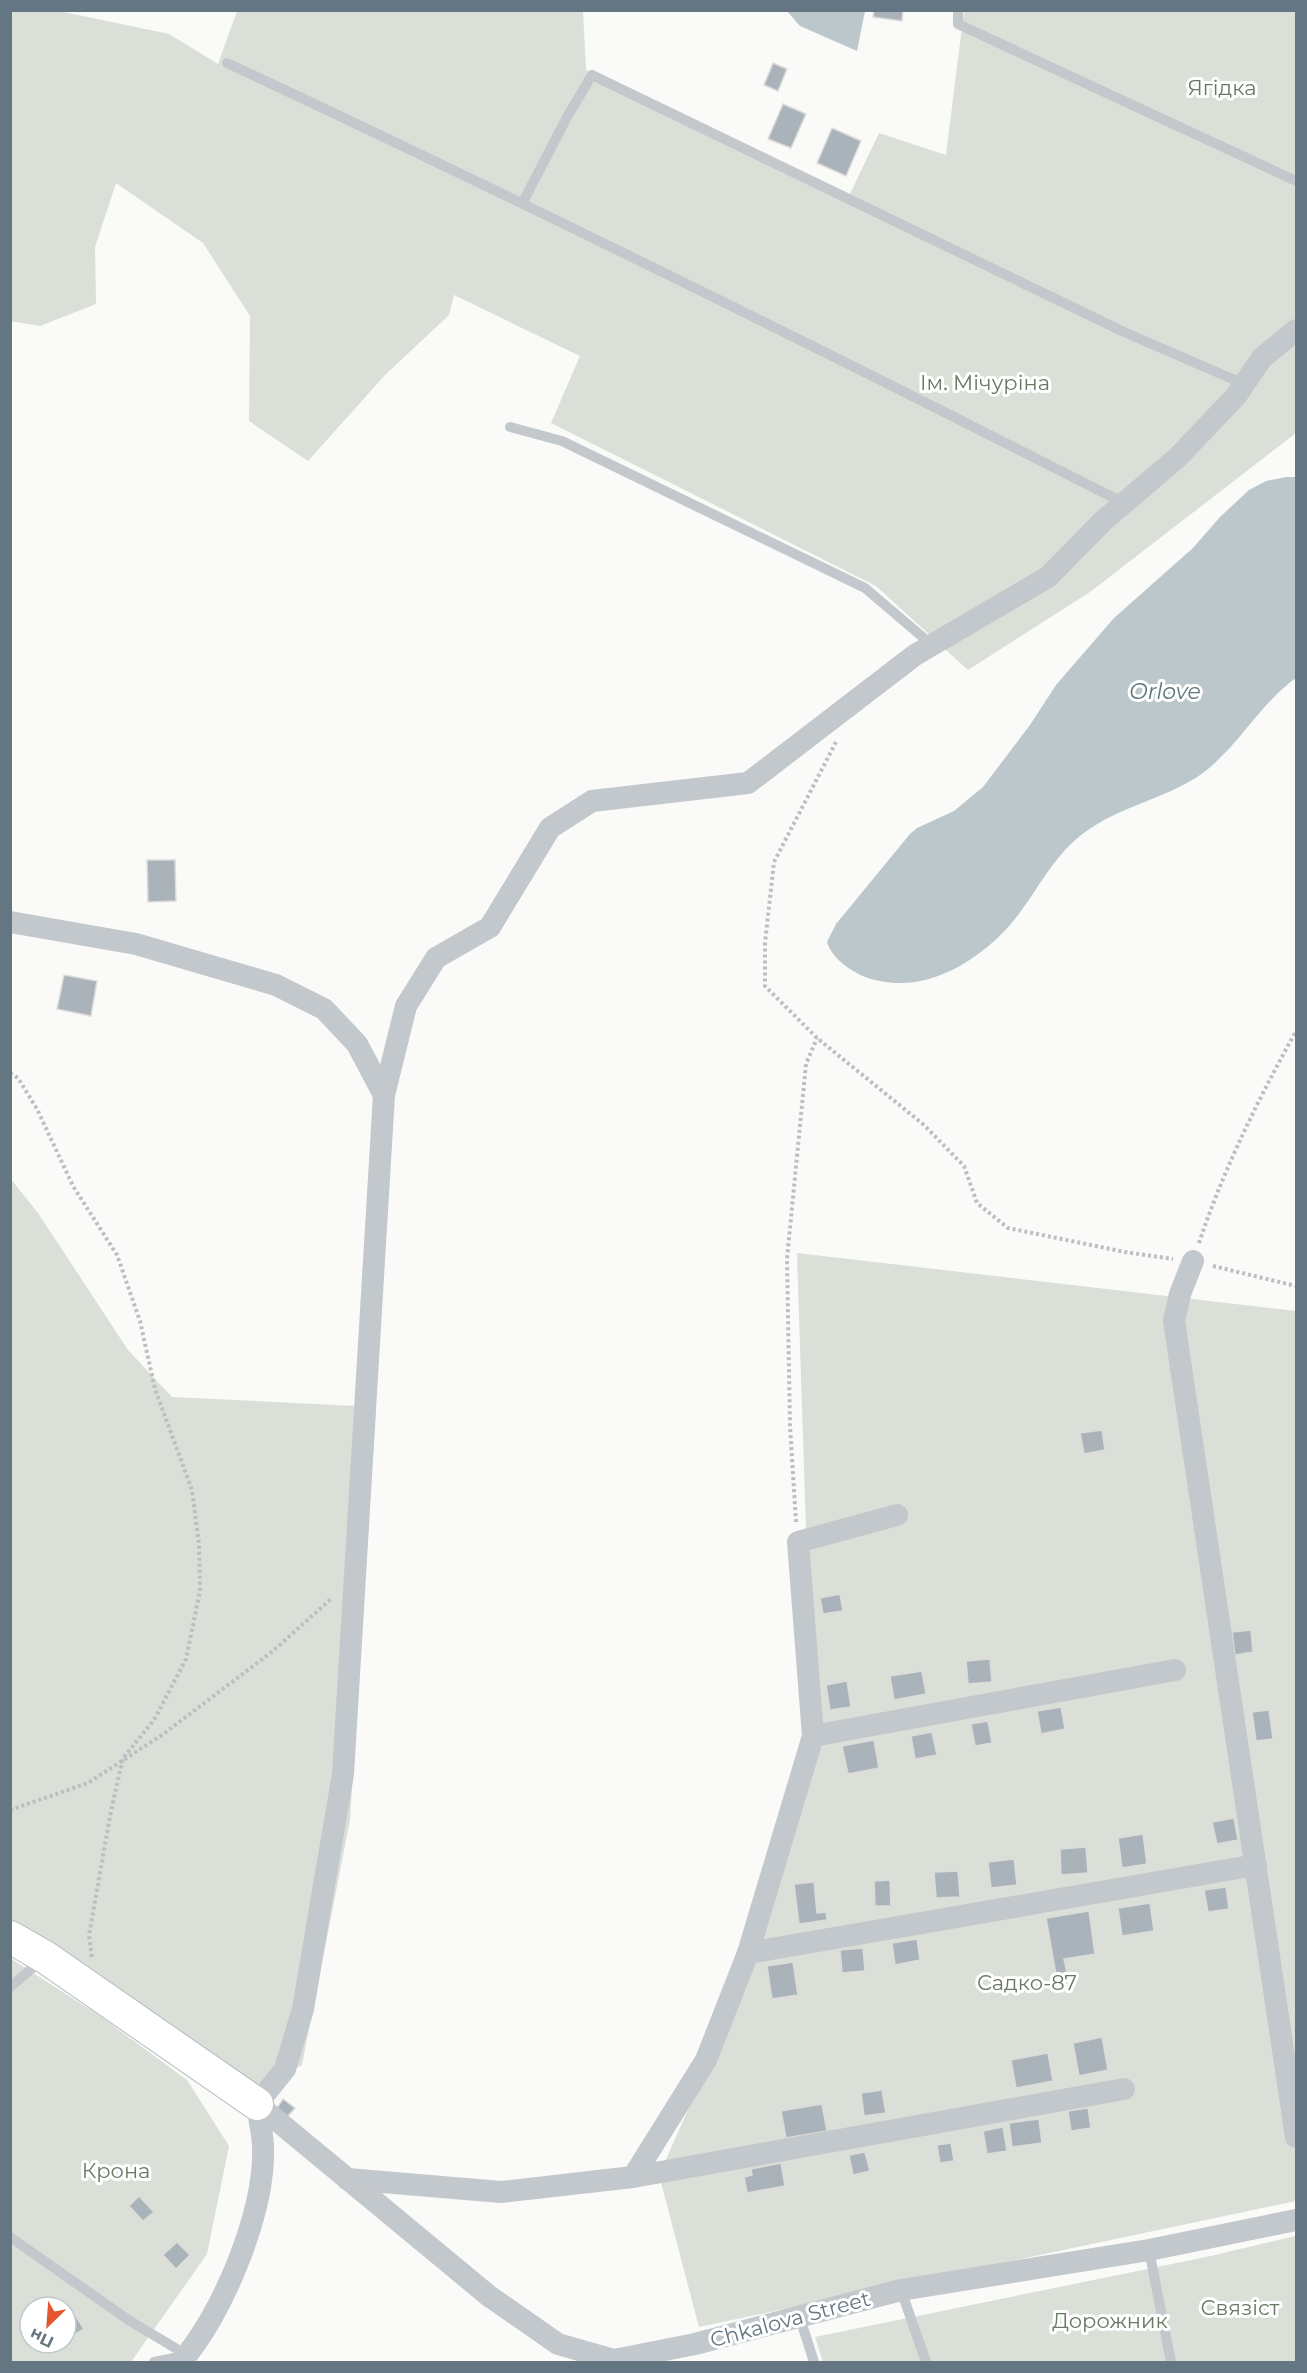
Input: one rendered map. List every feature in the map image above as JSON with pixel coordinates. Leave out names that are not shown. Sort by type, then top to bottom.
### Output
[{"type":"street","points":[[184,2359],[232,2281],[258,2198],[263,2146],[257,2104],[285,2069],[303,2009],[343,1774],[384,1095],[406,1006],[436,958],[490,927],[550,828],[592,801],[748,783],[932,645],[1047,577],[1124,503],[1178,457],[1244,384],[1262,358],[1296,330]]},
{"type":"street","points":[[10,922],[136,944],[276,985],[324,1009],[357,1044],[384,1095]]},
{"type":"street","points":[[1193,1261],[1180,1294],[1174,1321],[1296,2137]]},
{"type":"street","points":[[633,2176],[706,2060],[748,1953],[813,1736],[798,1542],[897,1515]]},
{"type":"street","points":[[813,1736],[1175,1670]]},
{"type":"street","points":[[748,1953],[1256,1865]]},
{"type":"street","points":[[10,1938],[45,1957],[257,2104]]},
{"type":"street","points":[[347,2180],[501,2192],[633,2176],[1124,2089]]},
{"type":"street","name":"Chkalova Street","points":[[257,2104],[489,2296],[558,2344],[614,2360],[694,2344],[902,2290],[1149,2250],[1296,2220]]},
{"type":"lane","points":[[958,10],[958,24],[1296,181]]},
{"type":"lane","points":[[227,63],[523,202],[820,348],[1124,503]]},
{"type":"lane","points":[[523,202],[567,117],[592,75],[1124,332],[1244,384]]},
{"type":"lane","points":[[510,427],[562,441],[865,588],[932,645]]},
{"type":"lane","points":[[10,1987],[45,1957]]},
{"type":"lane","points":[[10,2237],[184,2359]]},
{"type":"lane","points":[[1149,2250],[1171,2362]]},
{"type":"lane","points":[[902,2290],[926,2362]]},
{"type":"lane","points":[[799,2315],[814,2362]]},
{"type":"lane","points":[[154,2362],[184,2359]]},
{"type":"path","points":[[854,702],[822,773],[774,862],[765,943],[765,986],[817,1038],[924,1125],[964,1166],[977,1203],[1008,1228],[1125,1252],[1193,1261],[1296,1287]]},
{"type":"path","points":[[1193,1261],[1215,1194],[1252,1111],[1296,1031]]},
{"type":"path","points":[[798,1542],[790,1426],[787,1259],[806,1064],[817,1038]]},
{"type":"path","points":[[10,1073],[18,1078],[37,1109],[73,1186],[117,1255],[140,1321],[155,1389],[192,1490],[199,1544],[200,1592],[186,1659],[154,1720],[123,1758],[111,1810],[89,1935],[96,1993]]},
{"type":"path","points":[[10,1810],[88,1783],[123,1758],[162,1735],[273,1651],[331,1600],[336,1591]]},
{"type":"green space","name":"Ім. Мічуріна","points":[[10,11],[59,11],[169,34],[218,64],[237,11],[583,11],[586,70],[850,194],[879,133],[946,155],[964,11],[1296,11],[1296,433],[1090,592],[968,670],[876,586],[551,423],[580,356],[454,295],[449,315],[385,375],[308,461],[249,421],[250,316],[203,243],[116,183],[95,247],[96,304],[40,326],[11,321]]},
{"type":"green space","points":[[10,1178],[38,1213],[128,1350],[172,1397],[376,1407],[350,1820],[302,2065],[254,2092],[11,1928]]},
{"type":"green space","name":"Садко-87","points":[[797,1253],[1296,1311],[1296,2201],[699,2327],[659,2175],[745,1982],[819,1743],[806,1530]]},
{"type":"green space","name":"Крона","points":[[10,1958],[100,2016],[187,2080],[229,2146],[207,2254],[131,2362],[11,2362]]},
{"type":"green space","points":[[1296,2236],[1296,2362],[823,2362],[815,2337],[1206,2257]]},
{"type":"water","points":[[787,11],[865,11],[857,51],[800,26]]},
{"type":"water","name":"Orlove","points":[[1296,477],[1296,678],[1272,699],[1231,747],[1208,769],[1179,787],[1095,825],[1080,836],[1051,867],[1010,925],[997,939],[966,963],[931,978],[894,983],[868,978],[853,971],[840,961],[827,942],[836,924],[910,834],[917,828],[954,811],[983,787],[1030,725],[1056,685],[1114,618],[1193,548],[1220,517],[1249,490],[1266,481]]},
{"type":"building","points":[[874,10],[903,10],[902,21],[873,17]]},
{"type":"building","points":[[773,63],[787,69],[778,91],[764,85]]},
{"type":"building","points":[[783,104],[806,114],[791,148],[768,139]]},
{"type":"building","points":[[832,128],[861,141],[846,176],[817,163]]},
{"type":"building","points":[[147,860],[175,860],[176,901],[148,902]]},
{"type":"building","points":[[64,975],[97,981],[91,1016],[57,1009]]},
{"type":"building","points":[[1102,1430],[1105,1450],[1084,1454],[1080,1433]]},
{"type":"building","points":[[840,1594],[843,1611],[823,1614],[820,1598]]},
{"type":"building","points":[[1251,1630],[1253,1652],[1235,1655],[1232,1632]]},
{"type":"building","points":[[990,1659],[992,1682],[968,1684],[966,1661]]},
{"type":"building","points":[[922,1671],[926,1694],[894,1700],[890,1676]]},
{"type":"building","points":[[847,1681],[851,1707],[830,1710],[826,1685]]},
{"type":"building","points":[[1061,1707],[1065,1729],[1041,1734],[1037,1711]]},
{"type":"building","points":[[1269,1710],[1273,1739],[1256,1741],[1252,1712]]},
{"type":"building","points":[[988,1721],[992,1743],[975,1746],[971,1724]]},
{"type":"building","points":[[932,1732],[937,1755],[915,1759],[911,1736]]},
{"type":"building","points":[[874,1740],[879,1768],[848,1774],[842,1746]]},
{"type":"building","points":[[1234,1818],[1238,1840],[1217,1844],[1212,1822]]},
{"type":"building","points":[[1143,1834],[1147,1864],[1122,1868],[1118,1838]]},
{"type":"building","points":[[1086,1847],[1088,1873],[1061,1875],[1060,1849]]},
{"type":"building","points":[[1014,1859],[1017,1885],[991,1888],[988,1862]]},
{"type":"building","points":[[958,1871],[960,1897],[936,1898],[934,1872]]},
{"type":"building","points":[[890,1880],[891,1906],[875,1906],[874,1881]]},
{"type":"building","points":[[814,1882],[817,1913],[826,1912],[827,1920],[799,1924],[794,1884]]},
{"type":"building","points":[[1226,1887],[1229,1909],[1208,1912],[1204,1890]]},
{"type":"building","points":[[1150,1903],[1154,1931],[1122,1936],[1118,1908]]},
{"type":"building","points":[[1089,1911],[1095,1954],[1064,1959],[1067,1973],[1056,1975],[1046,1918]]},
{"type":"building","points":[[917,1939],[920,1960],[895,1965],[892,1943]]},
{"type":"building","points":[[863,1948],[865,1971],[842,1973],[840,1950]]},
{"type":"building","points":[[793,1962],[798,1995],[772,1999],[767,1966]]},
{"type":"building","points":[[1102,2037],[1108,2070],[1079,2076],[1073,2043]]},
{"type":"building","points":[[1048,2053],[1053,2081],[1016,2088],[1011,2060]]},
{"type":"building","points":[[882,2090],[886,2113],[864,2116],[861,2093]]},
{"type":"building","points":[[283,2099],[295,2108],[288,2116],[277,2108]]},
{"type":"building","points":[[822,2104],[827,2131],[786,2138],[781,2111]]},
{"type":"building","points":[[1088,2108],[1091,2128],[1071,2131],[1068,2111]]},
{"type":"building","points":[[1039,2119],[1042,2143],[1012,2147],[1009,2123]]},
{"type":"building","points":[[1003,2127],[1007,2151],[987,2154],[983,2131]]},
{"type":"building","points":[[951,2143],[954,2161],[940,2163],[937,2145]]},
{"type":"building","points":[[865,2152],[870,2171],[853,2175],[849,2155]]},
{"type":"building","points":[[781,2163],[785,2186],[747,2193],[744,2177],[752,2175],[751,2169]]},
{"type":"building","points":[[139,2196],[154,2212],[143,2221],[129,2206]]},
{"type":"building","points":[[177,2242],[190,2255],[176,2269],[163,2255]]},
{"type":"building","points":[[78,2320],[84,2329],[78,2333]]},
{"type":"park label","name":"Ягідка","points":[[1222,87]]},
{"type":"park label","name":"Связіст","points":[[1240,2307]]},
{"type":"park label","name":"Дорожник","points":[[1110,2320]]}]
